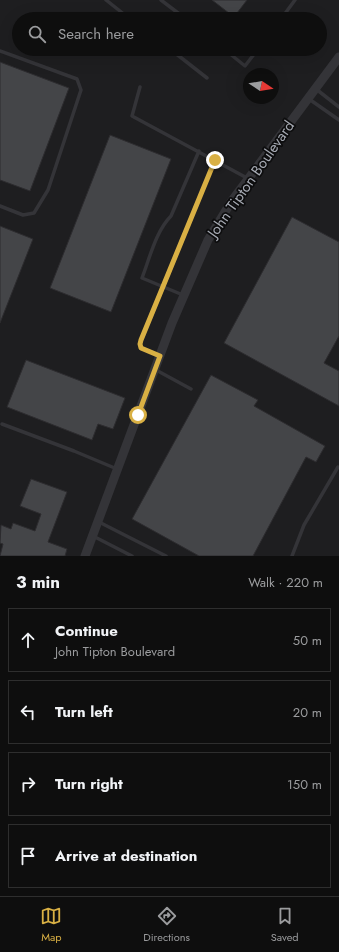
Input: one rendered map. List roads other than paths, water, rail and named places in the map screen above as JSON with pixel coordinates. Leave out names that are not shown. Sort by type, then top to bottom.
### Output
[{"type":"street","name":"John Tipton Boulevard","points":[[85,556],[184,295],[219,220],[339,57]]},
{"type":"lane","points":[[106,0],[121,12]]},
{"type":"lane","points":[[161,0],[177,12]]},
{"type":"lane","points":[[286,12],[295,0]]},
{"type":"lane","points":[[0,51],[12,55]]},
{"type":"lane","points":[[0,206],[23,215],[34,213],[48,190],[82,90],[77,79],[14,56]]},
{"type":"lane","points":[[179,56],[208,78]]},
{"type":"lane","points":[[233,56],[245,66],[253,56]]},
{"type":"lane","points":[[140,87],[132,116],[199,151],[248,179]]},
{"type":"lane","points":[[316,88],[339,107]]},
{"type":"lane","points":[[308,99],[339,120]]},
{"type":"lane","points":[[184,295],[142,278],[160,230],[165,220],[171,216],[199,151]]},
{"type":"lane","points":[[160,356],[141,348],[140,344],[215,160]]},
{"type":"lane","points":[[155,370],[191,389]]},
{"type":"lane","points":[[2,424],[118,469]]},
{"type":"lane","points":[[292,556],[304,525],[338,467]]},
{"type":"lane","points":[[98,522],[166,556]]},
{"type":"lane","points":[[92,536],[132,556]]}]
